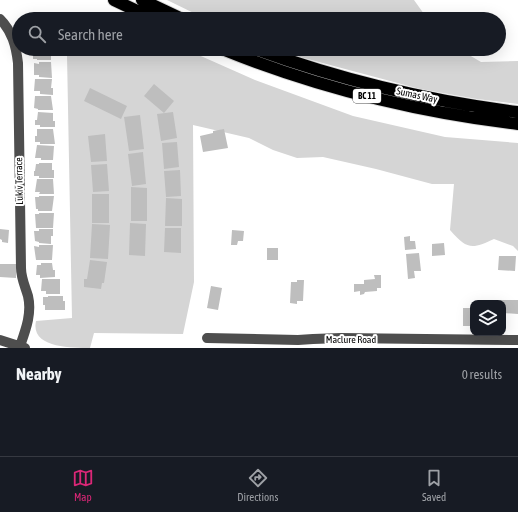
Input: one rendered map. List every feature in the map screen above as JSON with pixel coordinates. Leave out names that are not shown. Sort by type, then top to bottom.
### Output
[{"type":"highway","points":[[114,0],[139,12]]},
{"type":"highway","points":[[142,0],[167,12]]},
{"type":"highway","name":"Sumas Way","points":[[241,56],[324,85],[366,96],[444,113],[518,124]]},
{"type":"highway","name":"Sumas Way","points":[[277,56],[328,73],[394,91],[453,103],[518,112]]},
{"type":"street","name":"Lukiv Terrace","points":[[0,19],[12,38]]},
{"type":"street","name":"Lukiv Terrace","points":[[17,56],[20,268],[21,277],[30,304],[30,314],[23,347]]},
{"type":"street","name":"Maclure Road","points":[[207,338],[341,343],[518,340]]},
{"type":"street","points":[[0,340],[23,347]]},
{"type":"shaded area","points":[[167,0],[414,0],[423,12],[192,12]]},
{"type":"shaded area","points":[[67,56],[201,56],[255,80],[353,116],[445,137],[518,143],[518,251],[513,246],[494,239],[480,245],[470,246],[461,241],[450,230],[454,184],[432,184],[323,157],[297,158],[273,150],[249,138],[193,125],[194,282],[183,334],[94,333],[90,348],[63,347],[54,345],[39,337],[36,330],[36,321],[72,318]]},
{"type":"shaded area","points":[[296,56],[471,56],[481,62],[518,61],[518,104],[477,99],[420,89]]},
{"type":"building","points":[[33,56],[51,56],[51,60],[33,59]]},
{"type":"building","points":[[39,62],[51,62],[52,78],[34,75],[34,63],[39,64]]},
{"type":"building","points":[[35,79],[52,79],[51,88],[53,88],[53,95],[40,94],[40,91],[34,91]]},
{"type":"building","points":[[154,84],[174,101],[164,113],[144,96]]},
{"type":"building","points":[[90,88],[127,106],[121,119],[84,101]]},
{"type":"building","points":[[35,96],[51,96],[53,110],[38,110],[34,108]]},
{"type":"building","points":[[38,112],[53,113],[55,127],[40,127],[40,125],[35,125]]},
{"type":"building","points":[[173,112],[177,138],[161,141],[157,114]]},
{"type":"building","points":[[140,115],[144,149],[129,151],[124,117]]},
{"type":"building","points":[[37,129],[53,129],[55,144],[40,144],[40,142],[35,142]]},
{"type":"building","points":[[224,129],[228,148],[203,152],[200,136]]},
{"type":"building","points":[[105,134],[107,161],[91,162],[88,136]]},
{"type":"building","points":[[177,142],[179,167],[164,169],[162,143]]},
{"type":"building","points":[[37,145],[54,146],[53,160],[41,160],[41,158],[35,158]]},
{"type":"building","points":[[143,152],[146,184],[132,186],[128,154]]},
{"type":"building","points":[[52,163],[54,178],[39,178],[39,176],[34,176],[36,164]]},
{"type":"building","points":[[107,164],[109,191],[93,192],[91,165]]},
{"type":"building","points":[[180,170],[181,196],[166,197],[164,171]]},
{"type":"building","points":[[37,179],[53,179],[54,194],[39,194],[40,192],[35,192]]},
{"type":"building","points":[[131,187],[147,188],[147,221],[131,221]]},
{"type":"building","points":[[92,194],[109,194],[109,223],[92,223]]},
{"type":"building","points":[[54,196],[52,211],[38,211],[38,209],[36,209],[35,197]]},
{"type":"building","points":[[166,198],[182,199],[182,226],[165,226]]},
{"type":"building","points":[[54,213],[53,228],[36,228],[35,214]]},
{"type":"building","points":[[130,223],[146,224],[145,256],[129,255]]},
{"type":"building","points":[[92,224],[110,225],[108,259],[90,258]]},
{"type":"building","points":[[165,228],[181,228],[181,253],[164,252]]},
{"type":"building","points":[[0,229],[9,230],[8,243],[2,242],[0,239]]},
{"type":"building","points":[[39,229],[53,229],[51,244],[39,243],[35,241],[34,231],[39,231]]},
{"type":"building","points":[[232,230],[244,231],[243,241],[238,241],[237,245],[231,245]]},
{"type":"building","points":[[410,236],[410,241],[415,241],[416,249],[405,250],[404,237]]},
{"type":"building","points":[[444,243],[445,255],[432,256],[432,244]]},
{"type":"building","points":[[39,245],[53,245],[52,260],[36,260],[34,246],[39,247]]},
{"type":"building","points":[[267,248],[278,248],[278,260],[267,260]]},
{"type":"building","points":[[419,253],[421,271],[414,271],[415,278],[408,279],[406,254]]},
{"type":"building","points":[[499,256],[516,256],[515,271],[498,270]]},
{"type":"building","points":[[90,260],[107,262],[104,283],[102,283],[101,289],[84,287],[84,279],[87,279]]},
{"type":"building","points":[[41,263],[52,263],[53,270],[55,270],[55,277],[40,278],[40,275],[36,275],[37,265],[41,265]]},
{"type":"building","points":[[0,264],[16,264],[16,278],[0,277]]},
{"type":"building","points":[[374,275],[381,275],[381,288],[377,288],[377,291],[365,292],[364,294],[360,295],[360,291],[354,292],[354,284],[364,284],[364,280],[375,279]]},
{"type":"building","points":[[42,279],[60,279],[60,294],[46,294],[46,291],[41,291]]},
{"type":"building","points":[[297,280],[304,280],[303,301],[297,301],[297,304],[290,303],[291,282],[297,282]]},
{"type":"building","points":[[211,286],[222,288],[218,310],[207,308]]},
{"type":"building","points":[[63,296],[63,301],[65,301],[65,310],[45,310],[45,305],[43,305],[43,297]]},
{"type":"building","points":[[506,300],[518,300],[518,314],[506,313]]},
{"type":"building","points":[[463,308],[470,308],[470,326],[463,326]]}]
